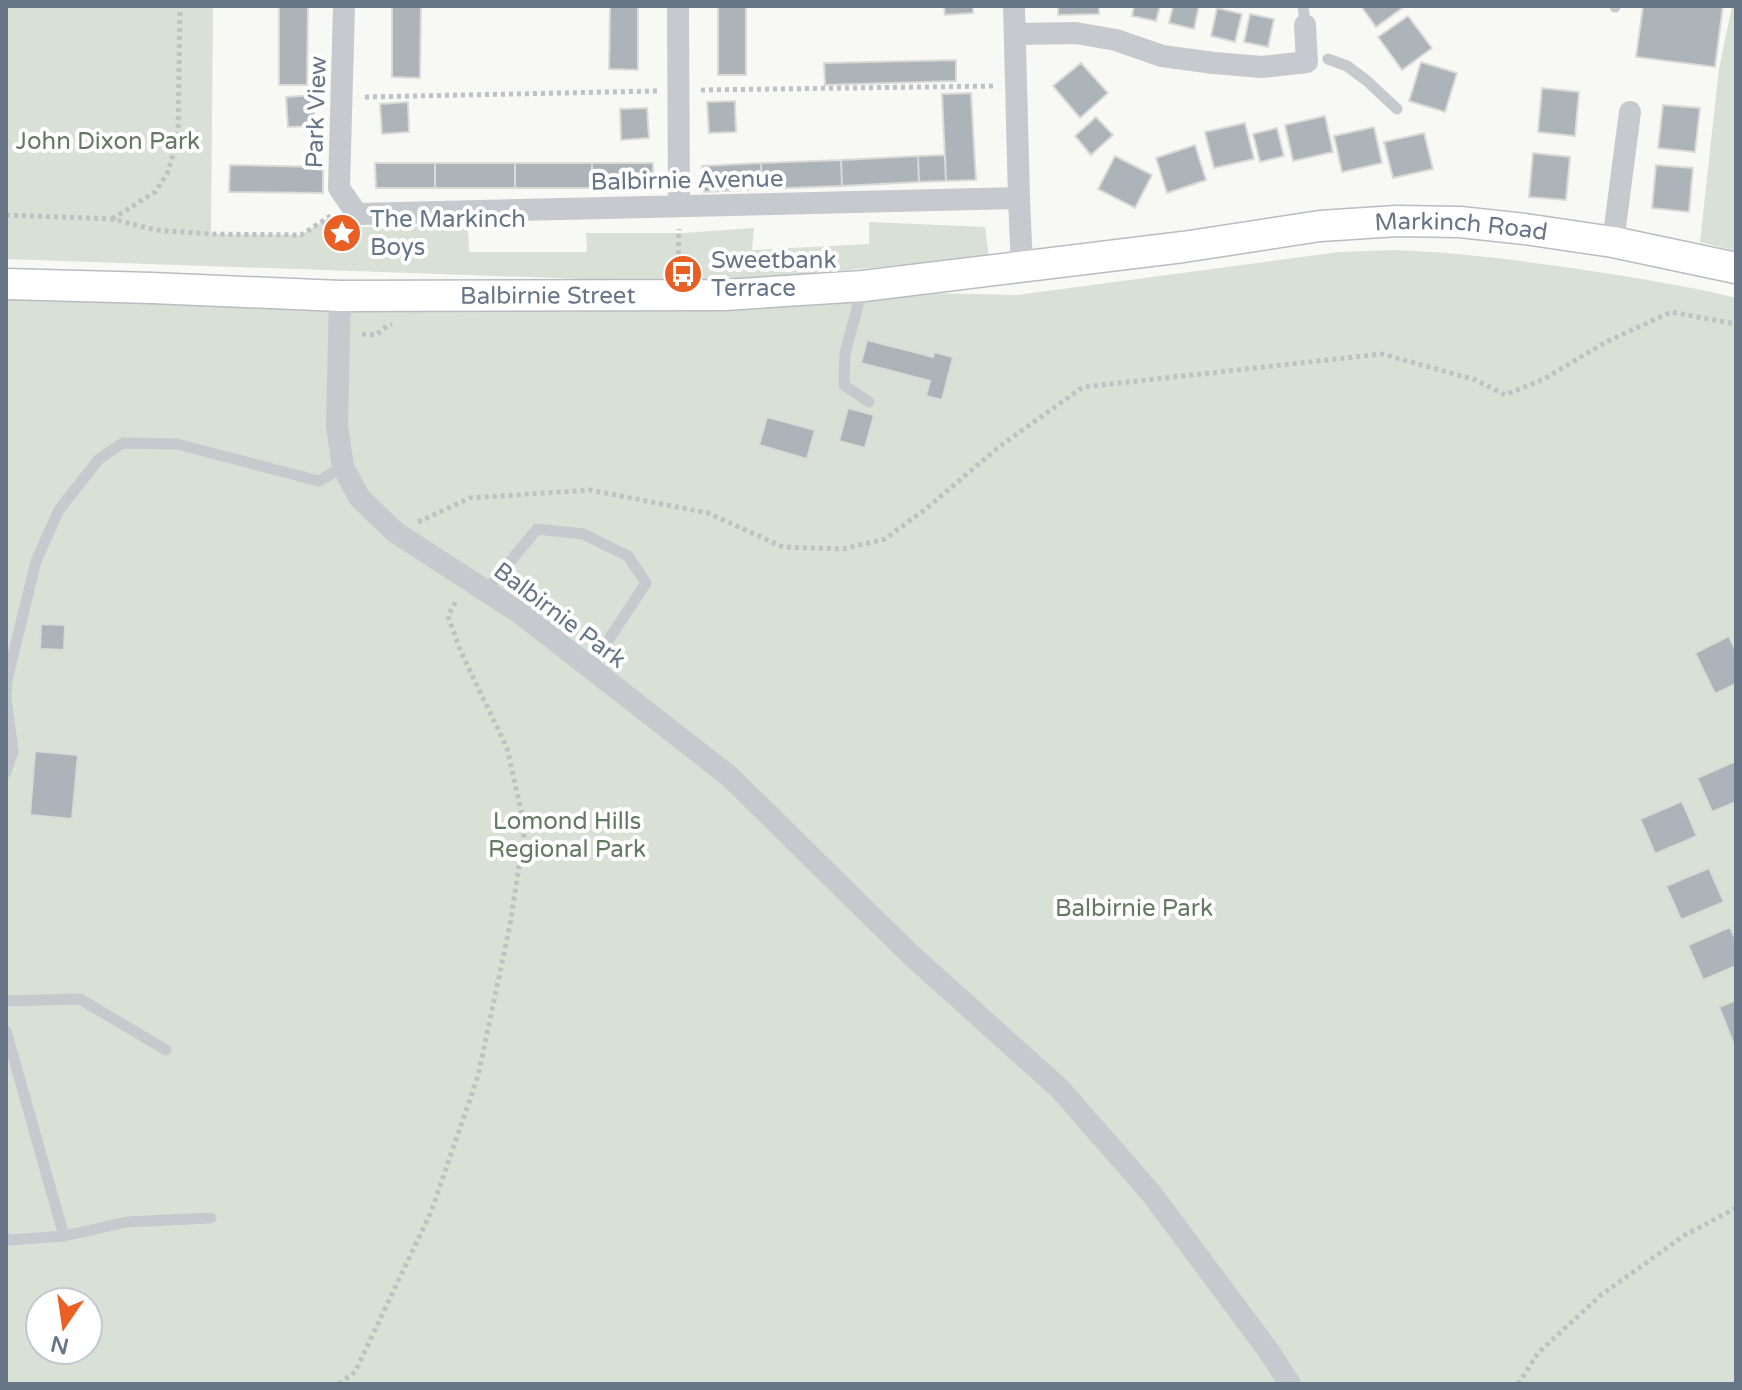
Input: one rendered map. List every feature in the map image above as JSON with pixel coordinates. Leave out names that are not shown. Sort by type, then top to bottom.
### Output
[{"type":"main road","name":"Markinch Road","points":[[1183,247],[1305,228],[1397,221],[1460,222],[1613,242],[1736,268]]},
{"type":"main road","name":"Balbirnie Street","points":[[6,284],[340,296],[724,295],[863,286],[1183,247]]},
{"type":"street","name":"Park View","points":[[344,6],[339,188],[354,208]]},
{"type":"street","points":[[678,6],[679,206]]},
{"type":"street","points":[[1014,6],[1022,267]]},
{"type":"street","points":[[1015,34],[1076,33],[1116,40],[1162,56],[1262,67],[1318,60],[1304,16]]},
{"type":"street","points":[[1613,242],[1630,112]]},
{"type":"street","name":"Balbirnie Avenue","points":[[354,208],[679,206],[1019,198]]},
{"type":"street","name":"Balbirnie Park","points":[[340,296],[337,426],[343,467],[359,497],[395,532],[520,613],[729,776],[910,954],[1060,1089],[1151,1193],[1290,1384]]},
{"type":"lane","points":[[1318,60],[1347,66],[1397,109]]},
{"type":"lane","points":[[863,286],[845,353],[844,385],[869,402]]},
{"type":"lane","points":[[6,772],[13,751],[6,698],[7,680],[36,561],[59,510],[99,459],[123,443],[177,444],[319,481],[343,467]]},
{"type":"lane","points":[[486,591],[537,529],[583,534],[628,556],[646,583],[590,668]]},
{"type":"lane","points":[[6,1001],[80,999],[166,1050]]},
{"type":"lane","points":[[6,1031],[64,1236]]},
{"type":"lane","points":[[6,1238],[64,1236],[127,1222],[211,1218]]},
{"type":"path","points":[[112,219],[155,192],[167,174],[178,139],[180,6]]},
{"type":"path","points":[[343,98],[1016,85]]},
{"type":"path","points":[[666,295],[666,266],[678,264],[679,206]]},
{"type":"path","points":[[6,215],[112,219],[156,230],[210,234],[301,235],[354,208]]},
{"type":"path","points":[[395,532],[470,498],[590,490],[708,513],[783,547],[843,549],[885,539],[1000,446],[1083,387],[1382,354],[1476,380],[1505,395],[1544,379],[1608,341],[1671,312],[1736,324]]},
{"type":"path","points":[[339,1384],[355,1372],[431,1212],[478,1076],[513,911],[525,828],[507,748],[461,652],[448,616],[467,579]]},
{"type":"path","points":[[1518,1384],[1538,1353],[1601,1295],[1685,1235],[1736,1208]]},
{"type":"green space","name":"John Dixon Park","points":[[6,6],[213,6],[211,234],[301,235],[331,216],[329,243],[342,247],[355,244],[356,227],[468,226],[469,252],[587,252],[586,233],[683,233],[754,228],[752,250],[869,244],[869,222],[985,227],[989,257],[727,281],[671,282],[6,259]]},
{"type":"green space","points":[[1732,6],[1736,6],[1736,251],[1700,242],[1719,69]]},
{"type":"green space","name":"Lomond Hills Regional Park","points":[[1394,250],[1555,266],[1638,278],[1736,298],[1736,1384],[6,1384],[6,272],[1017,295],[1339,252]]},
{"type":"building","points":[[279,6],[308,6],[307,85],[279,85]]},
{"type":"building","points":[[392,6],[421,6],[420,78],[392,77]]},
{"type":"building","points":[[610,6],[638,6],[638,70],[609,69]]},
{"type":"building","points":[[718,6],[746,6],[746,75],[718,75]]},
{"type":"building","points":[[944,6],[973,6],[973,13],[945,15]]},
{"type":"building","points":[[1058,6],[1099,6],[1099,14],[1058,15]]},
{"type":"building","points":[[1134,6],[1160,6],[1156,21],[1132,16]]},
{"type":"building","points":[[1173,6],[1199,6],[1194,29],[1169,23]]},
{"type":"building","points":[[1361,6],[1405,6],[1376,27]]},
{"type":"building","points":[[1643,6],[1723,6],[1715,67],[1636,57]]},
{"type":"building","points":[[1217,8],[1242,14],[1235,42],[1211,36]]},
{"type":"building","points":[[1250,14],[1274,19],[1268,47],[1244,42]]},
{"type":"building","points":[[1408,16],[1432,48],[1402,70],[1378,37]]},
{"type":"building","points":[[956,60],[956,81],[825,85],[824,63]]},
{"type":"building","points":[[1421,62],[1457,73],[1445,112],[1409,101]]},
{"type":"building","points":[[1081,63],[1108,93],[1080,118],[1053,86]]},
{"type":"building","points":[[1542,88],[1579,92],[1575,136],[1538,132]]},
{"type":"building","points":[[971,93],[976,180],[946,181],[942,94]]},
{"type":"building","points":[[313,95],[315,126],[288,127],[286,97]]},
{"type":"building","points":[[735,101],[736,132],[709,133],[707,102]]},
{"type":"building","points":[[408,102],[409,132],[382,134],[380,104]]},
{"type":"building","points":[[1663,105],[1700,108],[1695,152],[1658,148]]},
{"type":"building","points":[[647,108],[649,138],[621,140],[620,109]]},
{"type":"building","points":[[1325,116],[1333,152],[1293,161],[1285,125]]},
{"type":"building","points":[[1096,117],[1113,135],[1091,155],[1075,136]]},
{"type":"building","points":[[1245,123],[1254,159],[1214,168],[1205,132]]},
{"type":"building","points":[[1374,127],[1382,163],[1342,172],[1334,136]]},
{"type":"building","points":[[1277,128],[1284,156],[1260,162],[1253,134]]},
{"type":"building","points":[[1424,133],[1433,169],[1393,178],[1384,142]]},
{"type":"building","points":[[1195,145],[1206,180],[1167,193],[1156,158]]},
{"type":"building","points":[[1533,153],[1570,157],[1566,200],[1529,197]]},
{"type":"building","points":[[945,155],[946,181],[919,182],[918,156]]},
{"type":"building","points":[[918,156],[919,182],[842,186],[841,160]]},
{"type":"building","points":[[1115,156],[1152,175],[1135,208],[1098,189]]},
{"type":"building","points":[[841,160],[842,186],[762,189],[761,163]]},
{"type":"building","points":[[375,163],[435,163],[435,188],[376,188]]},
{"type":"building","points":[[435,163],[515,163],[515,188],[435,188]]},
{"type":"building","points":[[515,163],[592,163],[592,188],[515,188]]},
{"type":"building","points":[[592,163],[653,163],[653,188],[592,188]]},
{"type":"building","points":[[761,163],[762,189],[704,192],[702,166]]},
{"type":"building","points":[[230,165],[323,167],[323,193],[229,192]]},
{"type":"building","points":[[1656,165],[1693,168],[1689,212],[1652,208]]},
{"type":"building","points":[[867,340],[933,357],[934,352],[953,357],[942,400],[926,396],[930,381],[861,363]]},
{"type":"building","points":[[848,408],[874,415],[865,448],[839,441]]},
{"type":"building","points":[[767,417],[815,430],[807,459],[759,445]]},
{"type":"building","points":[[41,624],[65,625],[64,650],[40,649]]},
{"type":"building","points":[[1729,636],[1736,651],[1736,684],[1715,694],[1695,653]]},
{"type":"building","points":[[35,751],[78,755],[72,819],[30,815]]},
{"type":"building","points":[[1736,761],[1736,802],[1712,812],[1697,778]]},
{"type":"building","points":[[1682,801],[1697,836],[1655,854],[1640,819]]},
{"type":"building","points":[[1709,868],[1724,902],[1681,920],[1666,886]]},
{"type":"building","points":[[1730,927],[1736,940],[1736,966],[1703,980],[1688,945]]},
{"type":"building","points":[[1736,1000],[1736,1050],[1719,1007]]},
{"type":"place","name":"The Markinch Boys","points":[[342,233]]},
{"type":"place","name":"Sweetbank Terrace","points":[[683,274]]}]
